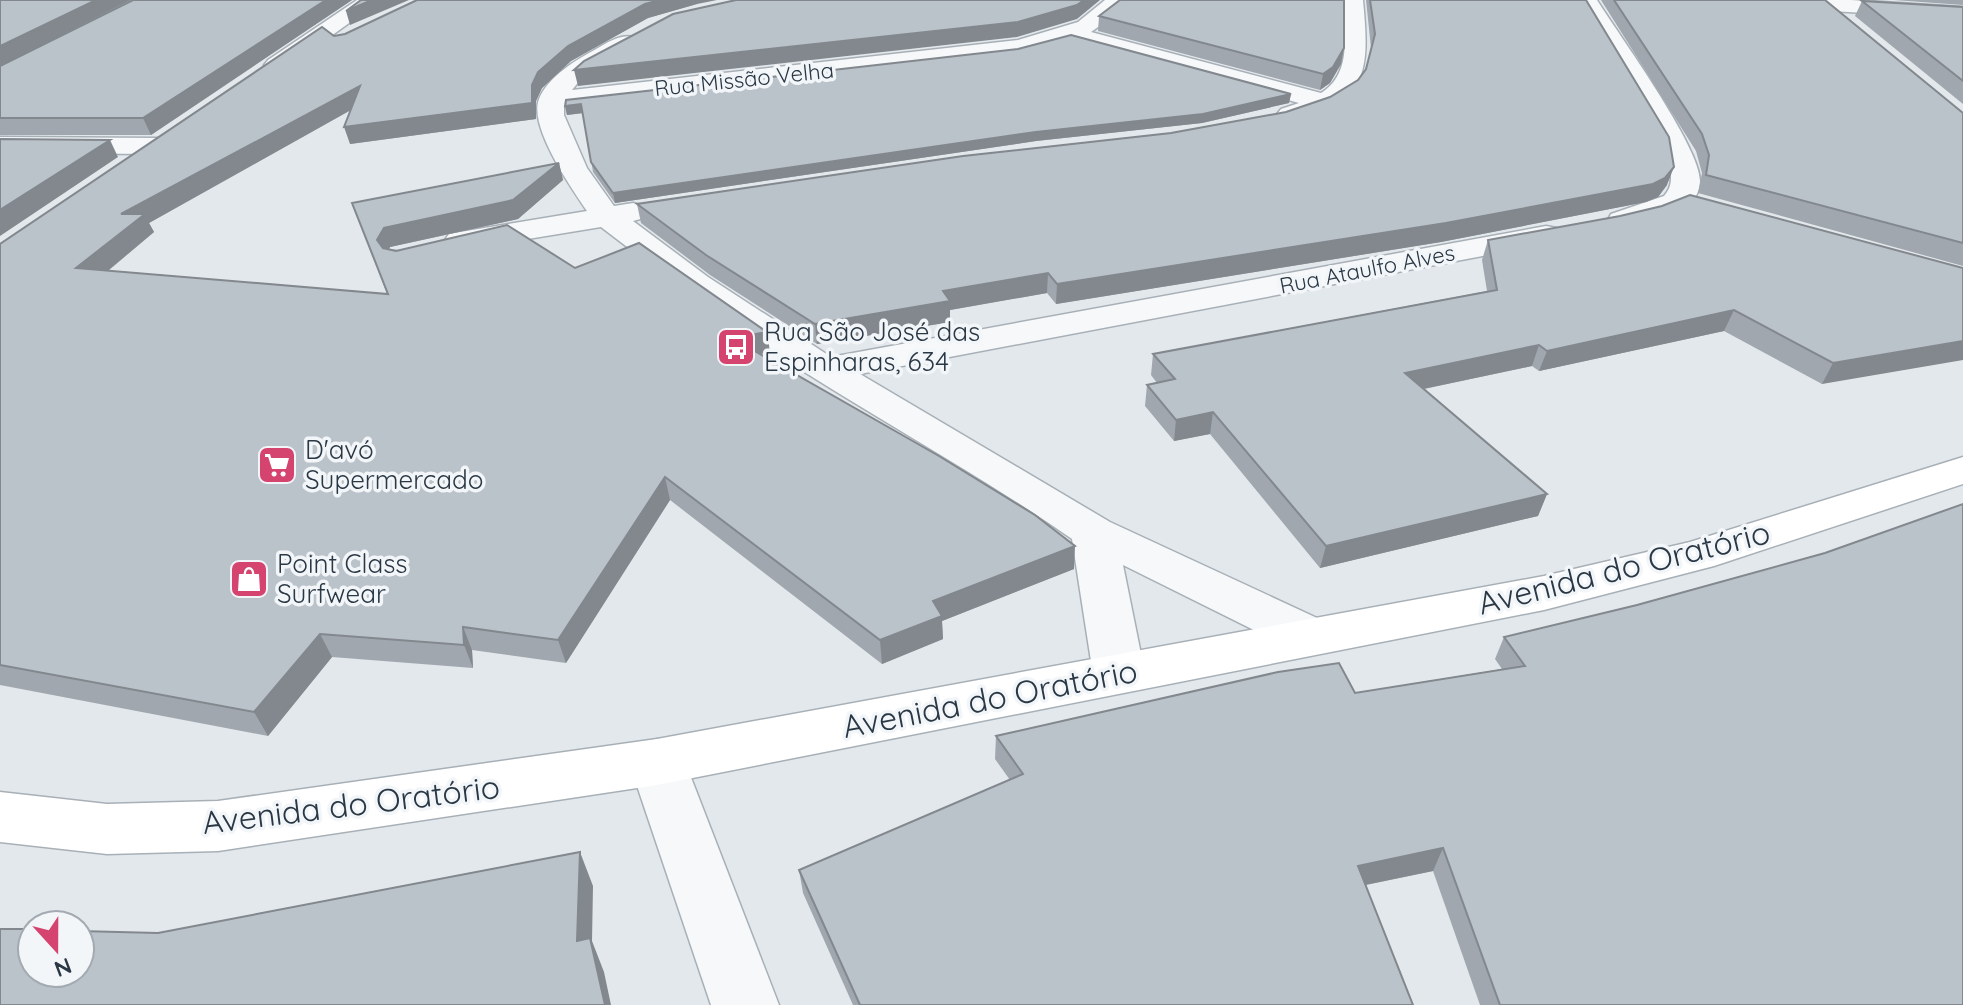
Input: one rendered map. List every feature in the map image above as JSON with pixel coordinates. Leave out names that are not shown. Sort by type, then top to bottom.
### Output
[{"type":"main road","name":"Avenida do Oratório","points":[[0,817],[107,829],[218,826],[657,762],[1544,593],[1698,555],[1963,470]]},
{"type":"street","name":"Rua Missão Velha","points":[[551,100],[943,58],[1018,47],[1069,33],[1100,17],[1115,0]]},
{"type":"street","points":[[1258,122],[1322,101],[1353,80],[1357,68],[1353,0]]},
{"type":"street","name":"Rua Ataulfo Alves","points":[[825,369],[1588,227],[1692,204],[1687,185],[1689,174],[1679,153],[1587,0]]},
{"type":"street","points":[[1751,0],[1963,13]]},
{"type":"street","points":[[1825,5],[1859,34]]},
{"type":"street","points":[[259,77],[373,13]]},
{"type":"street","points":[[654,28],[577,69],[551,100],[551,115],[573,169],[606,216],[696,284],[825,369],[1046,500],[1094,532],[1312,637]]},
{"type":"street","points":[[1069,33],[1322,101]]},
{"type":"street","points":[[119,173],[183,129]]},
{"type":"street","points":[[0,145],[158,146]]},
{"type":"street","points":[[432,249],[462,240],[652,209]]},
{"type":"street","points":[[1094,532],[1119,674]]},
{"type":"street","points":[[657,762],[745,1005]]},
{"type":"building","points":[[0,0],[96,0],[0,46]]},
{"type":"building","points":[[133,0],[326,0],[143,118],[0,118],[0,66]]},
{"type":"building","points":[[361,0],[372,0],[346,11]]},
{"type":"building","points":[[417,0],[660,0],[645,4],[568,46],[538,72],[532,85],[532,103],[344,127],[360,86],[121,214],[145,214],[76,268],[388,294],[352,203],[559,163],[513,200],[384,228],[377,240],[383,248],[396,251],[507,225],[575,268],[639,243],[767,332],[732,338],[939,456],[1035,515],[1075,546],[933,601],[942,616],[880,640],[665,477],[558,640],[463,627],[464,645],[320,634],[254,712],[0,665],[0,244],[322,27],[334,36],[345,34]]},
{"type":"building","points":[[736,0],[1084,0],[1077,5],[1018,22],[574,70],[584,61],[673,14]]},
{"type":"building","points":[[1120,0],[1344,0],[1344,48],[1333,67],[1323,74],[1099,16]]},
{"type":"building","points":[[1370,0],[1586,0],[1669,137],[1674,167],[1665,178],[1653,184],[1446,223],[1057,284],[1048,273],[943,291],[950,301],[815,324],[706,255],[637,204],[963,156],[1171,133],[1286,112],[1330,97],[1358,80],[1366,69],[1375,34]]},
{"type":"building","points":[[1614,0],[1825,0],[1963,113],[1963,243],[1706,175],[1709,155],[1702,134]]},
{"type":"building","points":[[1862,1],[1963,7],[1963,81]]},
{"type":"building","points":[[1071,35],[1291,94],[1203,114],[1036,132],[613,193],[591,162],[581,104],[565,106],[566,100],[1018,49]]},
{"type":"building","points":[[0,139],[110,140],[0,210]]},
{"type":"building","points":[[1690,195],[1963,268],[1963,341],[1833,363],[1734,310],[1547,351],[1539,345],[1405,373],[1547,494],[1326,546],[1213,412],[1176,420],[1147,385],[1175,379],[1153,354],[1497,290],[1488,240],[1620,216],[1662,206]]},
{"type":"building","points":[[1963,504],[1963,1005],[1500,1005],[1443,848],[1358,866],[1413,1005],[860,1005],[799,870],[1023,774],[996,736],[1278,672],[1339,663],[1355,693],[1525,666],[1504,637],[1637,605],[1825,553]]},
{"type":"building","points":[[580,852],[577,941],[590,938],[605,1005],[0,1005],[0,929],[16,929],[16,989],[96,989],[96,931],[158,933]]},
{"type":"place","name":"Rua São José das Espinharas, 634","points":[[736,347]]},
{"type":"place","name":"D'avó Supermercado","points":[[277,465]]},
{"type":"place","name":"Point Class Surfwear","points":[[249,579]]}]
